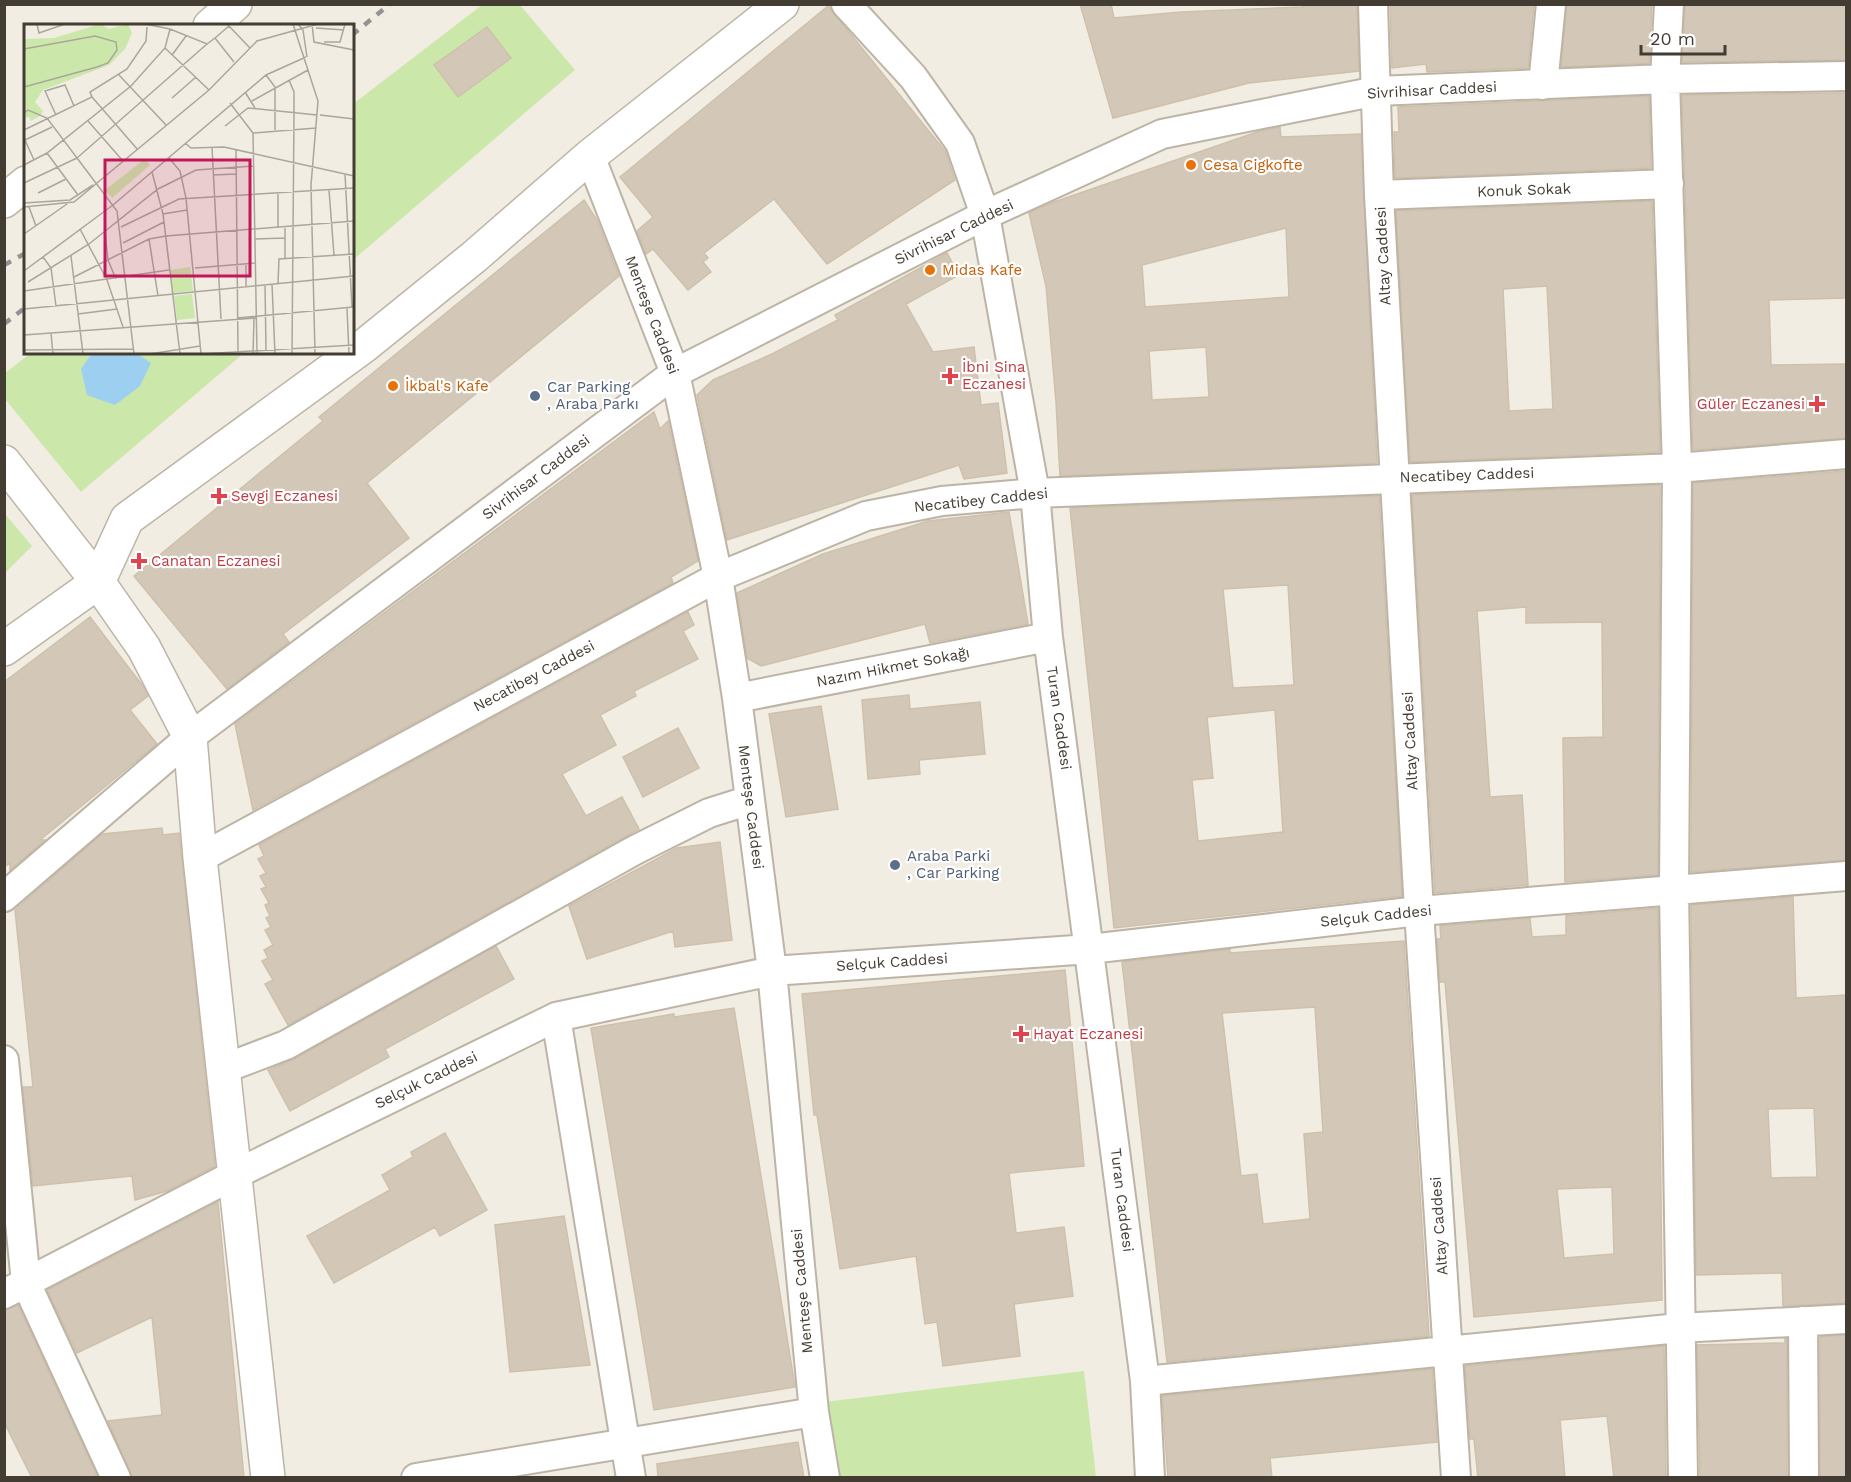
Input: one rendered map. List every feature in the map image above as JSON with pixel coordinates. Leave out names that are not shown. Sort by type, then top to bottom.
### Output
[{"type":"street","points":[[354,353],[474,257],[590,156],[782,4]]},
{"type":"street","name":"Turan Caddesi","points":[[846,4],[913,77],[960,143],[985,215],[1035,493],[1048,637],[1145,1381],[1150,1478]]},
{"type":"street","name":"Altay Caddesi","points":[[1373,4],[1379,195],[1419,911],[1456,1478]]},
{"type":"street","points":[[1543,85],[1551,4]]},
{"type":"street","points":[[1669,4],[1665,80],[1677,468],[1674,889],[1678,1328],[1683,1478]]},
{"type":"street","name":"Sivrihisar Caddesi","points":[[4,897],[190,737],[675,373],[985,215],[1162,134],[1377,91],[1846,76]]},
{"type":"street","name":"Menteşe Caddesi","points":[[590,156],[675,373],[718,577],[738,698],[772,970],[814,1412],[825,1478]]},
{"type":"street","name":"Konuk Sokak","points":[[1379,195],[1669,184]]},
{"type":"street","points":[[4,201],[24,185]]},
{"type":"street","points":[[4,649],[98,582],[127,519],[353,354]]},
{"type":"street","name":"Necatibey Caddesi","points":[[200,858],[718,577],[866,516],[942,501],[1035,493],[1396,477],[1677,468],[1846,454]]},
{"type":"street","points":[[4,462],[98,582],[144,648],[190,737],[222,1069],[268,1478]]},
{"type":"street","name":"Nazım Hikmet Sokağı","points":[[738,698],[1048,637]]},
{"type":"street","points":[[222,1069],[286,1045],[635,850],[709,813],[750,800]]},
{"type":"street","name":"Selçuk Caddesi","points":[[15,1288],[234,1175],[556,1017],[772,970],[1090,948],[1419,911],[1846,876]]},
{"type":"street","points":[[556,1017],[631,1478]]},
{"type":"street","points":[[4,1060],[15,1288],[116,1478]]},
{"type":"street","points":[[1145,1381],[1448,1353],[1678,1328],[1846,1319]]},
{"type":"street","points":[[1803,1321],[1804,1478]]},
{"type":"street","points":[[416,1478],[814,1412]]},
{"type":"green space","points":[[482,5],[520,5],[575,70],[354,259],[354,103]]},
{"type":"green space","points":[[30,354],[243,354],[81,492],[5,399],[5,373]]},
{"type":"green space","points":[[5,514],[32,546],[4,573]]},
{"type":"green space","points":[[1084,1371],[1096,1477],[835,1477],[824,1402]]},
{"type":"water","points":[[91,354],[138,354],[151,363],[140,386],[115,405],[87,395],[81,369]]},
{"type":"building","points":[[1080,4],[1111,4],[1114,18],[1181,12],[1303,7],[1303,4],[1357,4],[1359,71],[1249,83],[1113,118]]},
{"type":"building","points":[[1390,4],[1534,4],[1528,68],[1427,72],[1426,64],[1392,68]]},
{"type":"building","points":[[1567,4],[1652,4],[1649,63],[1561,67]]},
{"type":"building","points":[[1685,4],[1846,4],[1846,60],[1682,62]]},
{"type":"building","points":[[828,6],[945,151],[955,180],[827,264],[774,199],[704,253],[708,258],[703,262],[711,272],[688,290],[653,249],[646,254],[637,231],[653,217],[620,177]]},
{"type":"building","points":[[487,27],[511,58],[458,97],[434,65]]},
{"type":"building","points":[[1846,93],[1846,298],[1769,300],[1771,365],[1846,364],[1846,438],[1693,450],[1682,95]]},
{"type":"building","points":[[1649,96],[1651,168],[1395,178],[1394,132],[1399,132],[1398,107]]},
{"type":"building","points":[[1280,127],[1281,137],[1361,134],[1377,463],[1060,476],[1046,286],[1029,213],[1054,202],[1257,132]],"holes":[[[1286,228],[1289,297],[1145,307],[1142,265]],[[1206,347],[1209,397],[1152,400],[1149,351]]]},
{"type":"building","points":[[584,200],[597,220],[619,276],[367,483],[409,538],[283,634],[289,642],[227,689],[134,576],[323,421],[319,417]]},
{"type":"building","points":[[1652,201],[1660,452],[1410,462],[1396,211]],"holes":[[[1547,286],[1553,409],[1509,411],[1503,289]]]},
{"type":"building","points":[[947,253],[959,275],[906,304],[933,352],[974,347],[981,405],[998,403],[1007,473],[964,479],[959,465],[727,540],[697,395],[713,380],[772,354],[838,320],[835,315]]},
{"type":"building","points":[[654,412],[660,429],[668,421],[698,561],[671,577],[673,583],[253,810],[235,724]]},
{"type":"building","points":[[1846,471],[1846,860],[1691,872],[1693,483]]},
{"type":"building","points":[[1660,485],[1658,875],[1565,882],[1563,738],[1603,737],[1602,622],[1526,623],[1526,607],[1477,611],[1490,797],[1522,795],[1528,885],[1435,893],[1412,495]]},
{"type":"building","points":[[1379,496],[1402,896],[1114,928],[1070,508]],"holes":[[[1288,585],[1294,685],[1233,688],[1223,589]],[[1275,710],[1283,832],[1198,841],[1192,780],[1213,778],[1207,717]]]},
{"type":"building","points":[[1009,512],[1028,624],[930,643],[925,624],[761,666],[747,658],[737,593],[823,554],[928,521]]},
{"type":"building","points":[[688,612],[694,625],[683,631],[698,659],[634,691],[636,696],[600,715],[616,745],[562,774],[586,816],[622,797],[639,829],[288,1025],[265,984],[273,980],[262,961],[268,958],[264,950],[273,945],[265,930],[271,927],[266,918],[270,916],[265,905],[269,903],[261,889],[266,887],[260,876],[266,873],[258,859],[264,856],[259,845]]},
{"type":"building","points":[[90,617],[148,696],[130,710],[157,744],[40,840],[45,840],[10,870],[10,863],[4,867],[4,682]]},
{"type":"building","points":[[909,695],[910,709],[980,702],[985,754],[919,760],[920,774],[868,779],[862,700]]},
{"type":"building","points":[[821,706],[838,809],[786,817],[769,714]]},
{"type":"building","points":[[678,728],[699,768],[643,797],[623,757]]},
{"type":"building","points":[[162,828],[163,835],[179,833],[215,1166],[167,1191],[135,1200],[132,1176],[33,1186],[23,1087],[33,1087],[15,910],[102,834]]},
{"type":"building","points":[[720,842],[732,940],[675,947],[673,931],[587,959],[569,906],[677,848]]},
{"type":"building","points":[[1793,897],[1796,998],[1846,995],[1846,1303],[1783,1306],[1782,1273],[1696,1275],[1691,905]],"holes":[[[1814,1108],[1817,1177],[1771,1178],[1768,1109]]]},
{"type":"building","points":[[1658,908],[1662,1300],[1474,1317],[1445,982],[1440,982],[1437,939],[1441,939],[1440,926],[1530,918],[1532,937],[1566,935],[1566,916]],"holes":[[[1612,1187],[1614,1254],[1564,1258],[1557,1189]]]},
{"type":"building","points":[[1404,941],[1429,1336],[1167,1362],[1122,962],[1230,949],[1230,953]],"holes":[[[1315,1007],[1323,1132],[1304,1134],[1310,1219],[1263,1224],[1257,1174],[1241,1176],[1222,1013]]]},
{"type":"building","points":[[496,946],[514,979],[385,1049],[389,1057],[290,1111],[268,1070],[294,1059]]},
{"type":"building","points":[[1065,970],[1084,1166],[1009,1173],[1016,1233],[1064,1227],[1073,1296],[1014,1304],[1020,1356],[943,1366],[937,1322],[925,1324],[916,1256],[840,1269],[817,1115],[814,1115],[802,994]]},
{"type":"building","points":[[734,1008],[795,1387],[654,1410],[591,1028],[674,1014],[674,1017]]},
{"type":"building","points":[[445,1133],[487,1210],[440,1236],[435,1227],[334,1283],[307,1236],[390,1190],[382,1175],[413,1157],[411,1152]]},
{"type":"building","points":[[218,1202],[244,1478],[132,1478],[108,1421],[162,1415],[152,1317],[77,1353],[47,1290]]},
{"type":"building","points":[[564,1216],[590,1365],[510,1372],[495,1225]]},
{"type":"building","points":[[18,1305],[98,1478],[32,1478],[4,1422],[4,1310]]},
{"type":"building","points":[[1846,1335],[1846,1478],[1820,1478],[1820,1337]]},
{"type":"building","points":[[1787,1339],[1787,1478],[1700,1478],[1697,1345],[1785,1343]]},
{"type":"building","points":[[1664,1346],[1666,1478],[1614,1478],[1607,1416],[1560,1420],[1565,1478],[1478,1478],[1474,1439],[1470,1439],[1465,1366]]},
{"type":"building","points":[[1432,1369],[1437,1442],[1270,1458],[1272,1478],[1168,1478],[1162,1396]]},
{"type":"building","points":[[798,1442],[804,1478],[658,1478],[657,1464]]},
{"type":"railway","points":[[354,33],[390,4]]},
{"type":"railway","points":[[4,265],[24,254]]},
{"type":"railway","points":[[4,324],[24,309]]},
{"type":"place","name":"Cesa Cigkofte","points":[[1191,165]]},
{"type":"place","name":"Midas Kafe","points":[[930,270]]},
{"type":"place","name":"İbni Sina Eczanesi","points":[[950,376]]},
{"type":"place","name":"İkbal's Kafe","points":[[393,386]]},
{"type":"place","name":"Car Parking , Araba Parkı","points":[[535,396]]},
{"type":"place","name":"Güler Eczanesi","points":[[1817,404]]},
{"type":"place","name":"Sevgi Eczanesi","points":[[219,496]]},
{"type":"place","name":"Canatan Eczanesi","points":[[139,561]]},
{"type":"place","name":"Araba Parki , Car Parking","points":[[895,865]]},
{"type":"place","name":"Hayat Eczanesi","points":[[1021,1034]]}]
